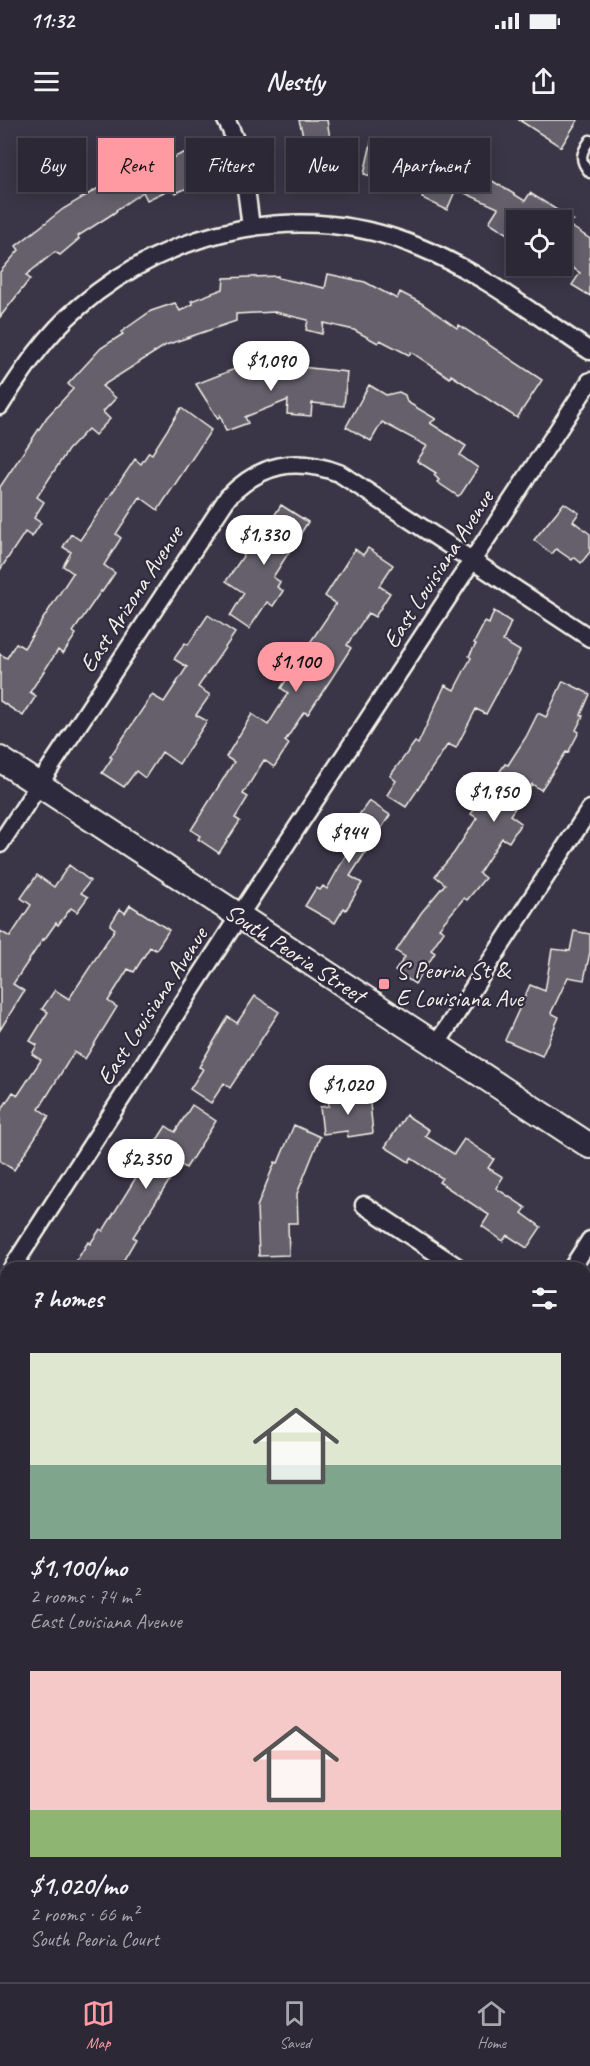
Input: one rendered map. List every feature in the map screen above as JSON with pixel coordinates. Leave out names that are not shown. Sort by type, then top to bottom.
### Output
[{"type":"main road","name":"South Peoria Street","points":[[0,759],[590,1146]]},
{"type":"street","points":[[225,120],[231,130],[242,162],[251,227]]},
{"type":"street","points":[[0,406],[31,358],[53,332],[105,286],[134,267],[197,239],[251,227],[282,224],[339,226],[385,235],[418,246],[449,260],[479,278],[590,351]]},
{"type":"street","name":"East Louisiana Avenue","points":[[16,1262],[239,916],[590,381]]},
{"type":"street","name":"East Arizona Avenue","points":[[0,844],[228,497],[241,483],[257,473],[279,465],[298,464],[322,467],[339,473],[590,638]]},
{"type":"street","points":[[436,1045],[590,809]]},
{"type":"street","points":[[364,1205],[450,1262]]},
{"type":"street","points":[[576,1262],[590,1240]]},
{"type":"lane","points":[[590,140],[582,156],[583,165],[590,173]]},
{"type":"building","points":[[299,120],[327,120],[330,138],[304,138]]},
{"type":"building","points":[[519,120],[578,120],[561,147]]},
{"type":"building","points":[[370,148],[370,176],[364,174]]},
{"type":"building","points":[[186,152],[186,189],[176,193],[174,192],[174,157]]},
{"type":"building","points":[[490,179],[525,201],[530,193],[557,210],[506,210],[506,233],[489,222],[498,208],[463,192],[490,192]]},
{"type":"building","points":[[98,188],[98,192],[143,192],[78,236],[79,239],[60,255],[55,252],[26,275],[30,279],[0,317],[0,272],[19,250],[16,246],[63,209]]},
{"type":"building","points":[[143,192],[164,192],[147,200]]},
{"type":"building","points":[[425,192],[455,192],[447,210],[422,198]]},
{"type":"building","points":[[572,227],[590,239],[590,296],[572,285],[580,273],[572,268]]},
{"type":"building","points":[[328,274],[365,282],[397,299],[400,292],[421,303],[457,328],[459,325],[542,380],[517,418],[411,352],[409,355],[380,340],[378,343],[354,330],[324,323],[322,334],[306,330],[308,320],[275,312],[236,314],[236,321],[166,345],[102,386],[116,398],[103,412],[110,419],[95,435],[88,429],[68,450],[37,497],[44,502],[34,518],[41,523],[32,537],[25,532],[0,570],[0,487],[47,417],[73,389],[68,384],[101,348],[123,334],[121,332],[151,311],[175,303],[180,311],[193,304],[191,301],[223,289],[224,278],[278,276],[278,278],[325,288]]},
{"type":"building","points":[[245,365],[249,375],[258,371],[291,371],[292,366],[347,372],[344,406],[312,403],[311,416],[287,414],[288,400],[245,417],[248,423],[226,431],[220,415],[218,419],[196,384]]},
{"type":"building","points":[[369,385],[386,395],[399,392],[405,395],[407,402],[436,419],[430,423],[466,446],[460,455],[478,468],[461,494],[458,496],[437,482],[439,480],[434,475],[436,473],[417,461],[427,446],[382,422],[371,441],[346,427]]},
{"type":"building","points":[[181,408],[211,430],[158,510],[140,497],[116,534],[121,538],[104,565],[115,573],[73,632],[76,634],[63,654],[58,650],[30,692],[36,696],[23,716],[0,701],[0,654],[7,658],[16,643],[24,648],[73,573],[63,566],[71,552],[63,547],[71,534],[80,540],[135,459],[141,464],[149,452],[152,454]]},
{"type":"building","points":[[564,503],[579,513],[573,521],[590,534],[590,552],[581,563],[574,557],[572,560],[556,549],[552,554],[534,540]]},
{"type":"building","points":[[281,505],[308,522],[273,577],[280,582],[277,587],[283,591],[273,606],[267,602],[249,629],[230,616],[244,593],[226,581],[261,530],[264,532]]},
{"type":"building","points":[[368,548],[393,565],[379,586],[390,593],[375,617],[368,613],[347,645],[351,648],[333,676],[308,714],[304,712],[285,741],[289,744],[274,767],[264,760],[243,794],[248,797],[235,818],[240,821],[219,853],[198,839],[200,836],[191,830],[234,762],[226,757],[252,714],[268,725],[288,693],[281,688],[292,671],[301,677],[318,650],[309,644],[336,604],[325,596],[355,549],[363,555]]},
{"type":"building","points":[[494,611],[511,622],[503,641],[520,651],[486,714],[476,709],[456,748],[448,744],[406,807],[387,795],[396,781],[390,776],[415,742],[418,744],[445,685],[454,690],[471,658],[469,656],[476,644],[474,643],[485,622],[489,624]]},
{"type":"building","points":[[208,615],[235,633],[198,687],[210,695],[196,715],[207,721],[179,764],[162,752],[145,778],[136,771],[124,787],[102,773],[112,758],[110,757],[152,695],[164,702],[187,667],[174,659],[185,643],[188,645]]},
{"type":"building","points":[[563,681],[590,694],[576,730],[579,732],[568,753],[566,752],[541,790],[532,784],[510,815],[521,823],[509,842],[502,838],[479,873],[485,878],[467,900],[464,898],[439,928],[444,931],[431,950],[435,953],[415,984],[395,971],[405,957],[396,951],[421,913],[445,884],[435,876],[454,853],[477,818],[471,814],[505,764],[508,765],[538,713],[546,717]]},
{"type":"building","points":[[369,801],[390,815],[350,876],[362,883],[346,910],[344,908],[335,923],[305,906],[316,888],[320,890],[323,886],[327,889],[348,851],[338,844]]},
{"type":"building","points":[[69,865],[90,881],[81,893],[88,897],[77,912],[71,908],[58,925],[56,923],[13,984],[24,991],[0,1030],[0,931],[10,937],[31,905],[21,898],[37,875],[54,887]]},
{"type":"building","points":[[130,905],[169,930],[156,950],[150,947],[134,972],[128,969],[108,1001],[117,1007],[85,1059],[74,1052],[39,1109],[49,1116],[14,1170],[0,1161],[0,1112],[13,1092],[18,1095],[41,1060],[32,1054],[37,1045],[30,1041],[48,1012],[42,1009],[55,990],[69,999],[115,929],[110,925],[120,909],[125,913]]},
{"type":"building","points":[[574,931],[590,934],[590,952],[584,980],[568,977],[551,1013],[559,1017],[542,1056],[505,1040],[530,985],[545,991],[552,949],[570,951]]},
{"type":"building","points":[[255,996],[279,1012],[230,1088],[224,1083],[211,1103],[190,1089],[203,1069],[199,1067],[228,1017],[237,1023]]},
{"type":"building","points":[[369,1094],[373,1133],[348,1137],[347,1131],[323,1134],[320,1107],[329,1106],[328,1099]]},
{"type":"building","points":[[192,1105],[216,1121],[186,1168],[180,1164],[133,1237],[136,1239],[123,1262],[76,1262],[88,1242],[90,1244],[100,1229],[103,1231],[140,1171],[132,1166],[143,1147],[150,1151],[166,1126],[175,1132]]},
{"type":"building","points":[[406,1115],[429,1130],[425,1136],[454,1154],[464,1139],[494,1159],[488,1168],[503,1177],[496,1188],[526,1208],[522,1213],[541,1227],[527,1248],[507,1235],[503,1241],[482,1226],[489,1215],[439,1182],[442,1178],[411,1158],[409,1162],[385,1147]]},
{"type":"building","points":[[294,1125],[320,1137],[297,1194],[298,1223],[288,1223],[289,1255],[259,1256],[257,1207],[275,1162],[278,1163]]},
{"type":"place","name":"S Peoria St & E Louisiana Ave","points":[[384,984]]}]
